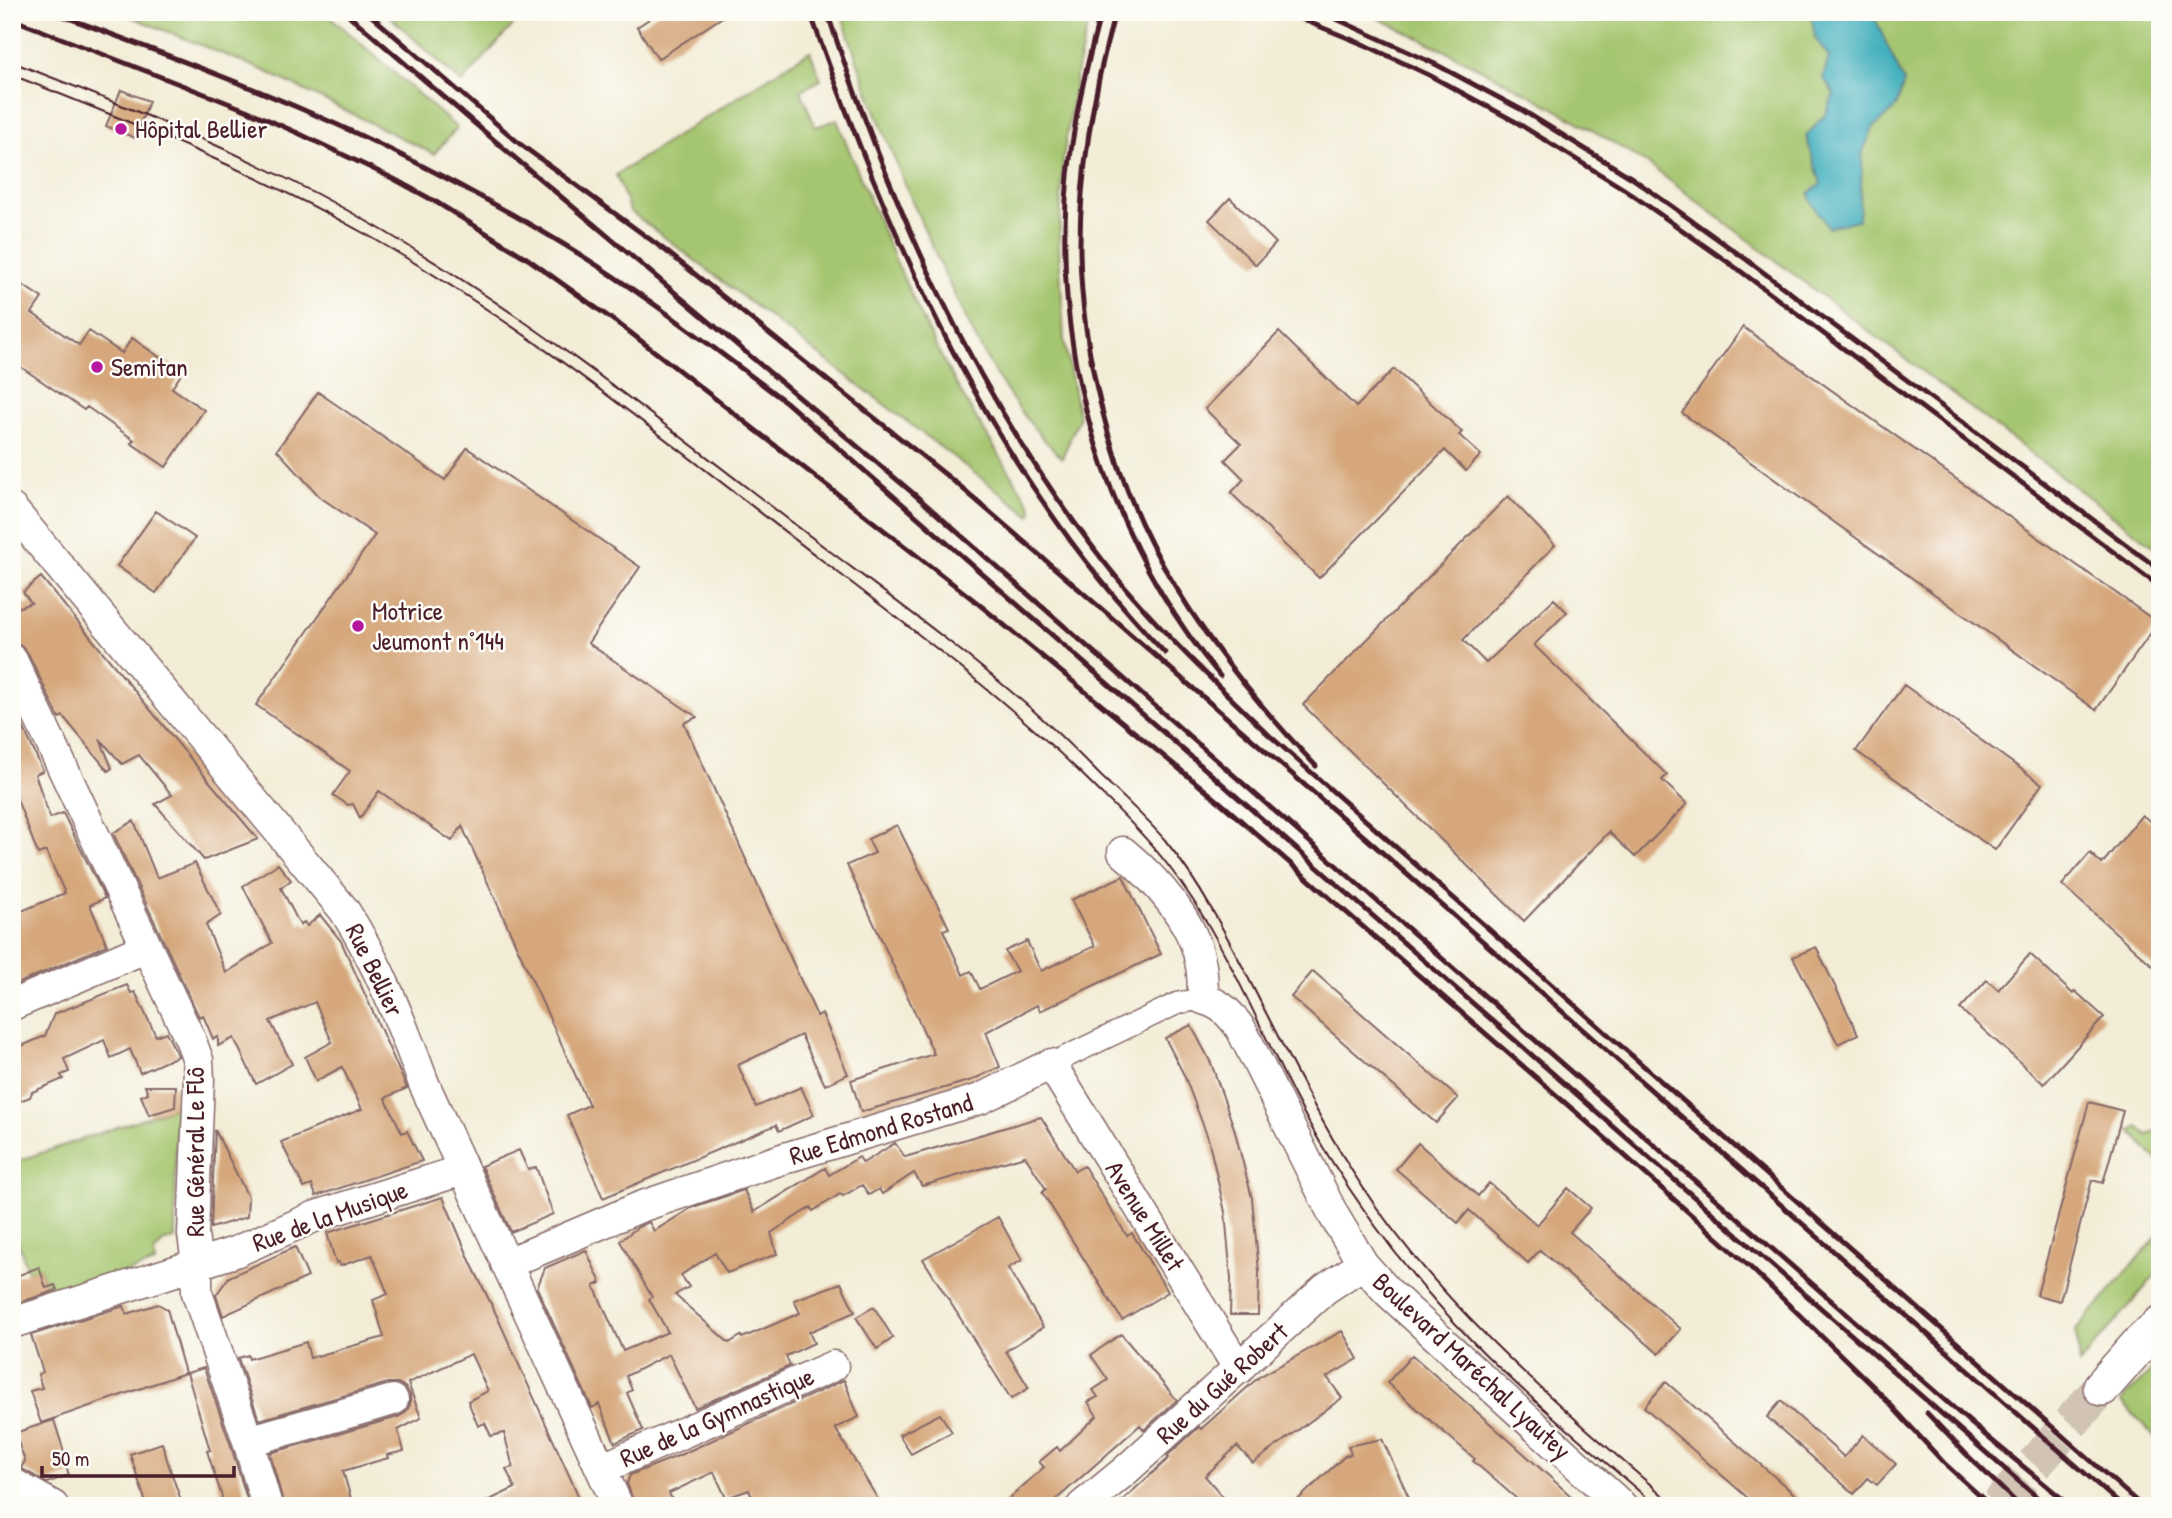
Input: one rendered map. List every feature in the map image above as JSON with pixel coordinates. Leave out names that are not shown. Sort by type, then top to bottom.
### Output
[{"type":"street","name":"Rue Bellier","points":[[17,524],[344,910],[363,938],[462,1168],[618,1506]]},
{"type":"street","name":"Rue Général Le Flô","points":[[12,660],[198,1060],[193,1236],[197,1263],[197,1293],[248,1441],[267,1506]]},
{"type":"street","points":[[1123,852],[1154,882],[1189,928],[1200,960],[1203,999]]},
{"type":"street","points":[[12,1005],[145,948]]},
{"type":"street","name":"Boulevard Maréchal Lyautey","points":[[1203,999],[1217,1003],[1228,1011],[1241,1029],[1334,1216],[1363,1264],[1388,1292],[1622,1506]]},
{"type":"street","name":"Rue Edmond Rostand","points":[[506,1264],[640,1207],[788,1157],[980,1099],[1178,1003],[1203,999]]},
{"type":"street","name":"Avenue Millet","points":[[1051,1064],[1238,1369]]},
{"type":"street","name":"Rue de la Musique","points":[[12,1323],[234,1252],[316,1216],[462,1168]]},
{"type":"street","name":"Rue du Gué Robert","points":[[1082,1506],[1126,1470],[1325,1289],[1363,1264]]},
{"type":"street","points":[[2102,1387],[2160,1325]]},
{"type":"street","name":"Rue de la Gymnastique","points":[[601,1469],[833,1366]]},
{"type":"street","points":[[248,1441],[393,1400]]},
{"type":"street","points":[[12,1483],[53,1506]]},
{"type":"green space","points":[[119,12],[325,12],[457,128],[434,154],[265,71]]},
{"type":"green space","points":[[385,12],[528,12],[519,18],[462,83]]},
{"type":"green space","points":[[841,12],[1091,12],[1077,70],[1063,159],[1059,246],[1064,340],[1079,418],[1062,458],[1022,413],[989,363],[961,310],[897,165]]},
{"type":"green space","points":[[1365,12],[2160,12],[2160,551],[1649,165],[1510,84]]},
{"type":"green space","points":[[810,51],[821,80],[801,90],[815,127],[837,120],[893,254],[940,355],[1032,507],[1031,516],[630,211],[616,175]]},
{"type":"green space","points":[[176,1107],[175,1239],[164,1241],[154,1253],[155,1263],[59,1295],[55,1285],[46,1288],[39,1267],[28,1272],[12,1223],[12,1163]]},
{"type":"green space","points":[[2138,1127],[2147,1136],[2160,1128],[2160,1164],[2131,1131]]},
{"type":"green space","points":[[2160,1233],[2160,1270],[2079,1364],[2076,1330]]},
{"type":"green space","points":[[2160,1362],[2160,1443],[2121,1401]]},
{"type":"water","points":[[1811,12],[1872,12],[1904,82],[1896,107],[1873,128],[1863,151],[1859,220],[1828,227],[1811,201],[1809,193],[1821,184],[1806,136],[1825,115],[1834,94],[1823,77],[1829,57],[1815,38]]},
{"type":"building","points":[[660,12],[730,12],[658,59],[637,27]]},
{"type":"building","points":[[121,90],[149,101],[135,138],[106,126]]},
{"type":"building","points":[[1230,198],[1276,243],[1256,265],[1209,220]]},
{"type":"building","name":"Semitan","points":[[12,278],[42,298],[32,313],[79,345],[89,331],[122,353],[132,338],[182,373],[172,388],[204,410],[166,467],[131,443],[134,440],[87,407],[84,410],[12,361]]},
{"type":"building","points":[[1743,327],[2158,623],[2096,710],[1682,413]]},
{"type":"building","points":[[1279,332],[1356,407],[1394,369],[1462,432],[1459,435],[1481,455],[1466,471],[1445,450],[1319,578],[1231,493],[1244,479],[1225,460],[1241,444],[1205,409]]},
{"type":"building","points":[[318,392],[445,480],[467,448],[640,567],[588,643],[697,717],[684,723],[817,1016],[822,1014],[848,1074],[825,1085],[801,1035],[738,1065],[756,1107],[801,1087],[814,1115],[779,1131],[776,1125],[603,1198],[567,1115],[589,1105],[462,826],[452,841],[379,791],[360,818],[353,804],[348,805],[333,795],[350,771],[256,705],[375,535],[320,497],[277,450]]},
{"type":"building","points":[[1508,496],[1555,545],[1463,640],[1486,663],[1554,599],[1567,612],[1534,645],[1667,775],[1662,780],[1687,804],[1635,857],[1609,832],[1524,921],[1303,705]]},
{"type":"building","points":[[156,511],[195,538],[156,593],[117,566]]},
{"type":"building","points":[[41,577],[258,839],[204,860],[155,804],[172,795],[139,755],[122,764],[100,739],[112,768],[108,771],[63,716],[59,718],[28,653],[21,645],[12,643],[12,610],[31,603],[23,592]]},
{"type":"building","points":[[1904,685],[2042,784],[1995,850],[1856,751]]},
{"type":"building","points":[[12,702],[43,771],[35,774],[50,818],[63,813],[105,898],[90,905],[107,945],[12,986],[12,915],[65,893],[46,851],[38,854],[12,786]]},
{"type":"building","points":[[2142,815],[2160,829],[2160,972],[2062,885],[2090,853],[2102,864]]},
{"type":"building","points":[[134,821],[157,878],[195,863],[221,915],[206,925],[226,973],[272,943],[243,886],[278,864],[291,880],[281,888],[300,925],[304,922],[307,926],[320,915],[341,941],[407,1088],[385,1098],[402,1133],[407,1131],[422,1161],[316,1196],[312,1185],[304,1188],[281,1142],[362,1109],[342,1067],[316,1081],[305,1057],[332,1042],[315,1002],[270,1021],[292,1064],[256,1084],[234,1038],[218,1046],[218,1037],[213,1039],[203,1015],[199,1017],[113,833]]},
{"type":"building","points":[[897,825],[949,928],[943,930],[963,975],[971,971],[980,989],[1017,971],[1005,951],[1027,941],[1041,971],[1095,946],[1071,900],[1123,876],[1161,954],[1040,1011],[1037,1005],[986,1032],[1000,1067],[972,1080],[861,1112],[851,1080],[934,1054],[847,865],[875,853],[868,839]]},
{"type":"building","points":[[1816,947],[1858,1034],[1838,1044],[1793,957]]},
{"type":"building","points":[[2030,954],[2073,994],[2075,991],[2104,1017],[2044,1084],[1960,1009],[1987,980],[1998,990]]},
{"type":"building","points":[[1313,971],[1458,1098],[1436,1123],[1291,997]]},
{"type":"building","points":[[127,985],[131,993],[135,992],[156,1036],[166,1032],[178,1056],[140,1073],[130,1049],[111,1058],[104,1040],[64,1059],[69,1072],[61,1075],[63,1079],[12,1104],[12,1050],[45,1036],[54,1014]]},
{"type":"building","points":[[1191,1025],[1211,1063],[1234,1128],[1252,1198],[1259,1272],[1258,1315],[1230,1315],[1231,1279],[1225,1212],[1208,1138],[1184,1075],[1165,1038]]},
{"type":"building","points":[[145,1086],[176,1086],[175,1107],[149,1115],[141,1096],[148,1093]]},
{"type":"building","points":[[2089,1102],[2123,1111],[2103,1183],[2092,1180],[2060,1301],[2037,1295]]},
{"type":"building","points":[[1041,1117],[1075,1171],[1084,1166],[1127,1236],[1132,1233],[1168,1292],[1122,1320],[1042,1192],[1046,1189],[1025,1156],[922,1186],[914,1173],[882,1194],[879,1189],[869,1195],[862,1185],[843,1196],[840,1194],[813,1211],[811,1207],[771,1233],[777,1254],[727,1273],[715,1253],[681,1275],[689,1287],[675,1295],[729,1343],[800,1313],[794,1300],[841,1283],[855,1312],[809,1332],[814,1343],[786,1356],[790,1366],[695,1408],[669,1354],[626,1376],[632,1390],[627,1393],[643,1430],[615,1443],[599,1404],[592,1408],[537,1288],[545,1268],[586,1250],[601,1283],[594,1286],[623,1351],[668,1332],[649,1299],[652,1297],[620,1241],[638,1227],[649,1222],[654,1231],[693,1207],[744,1190],[754,1212],[825,1168],[829,1175],[859,1157],[863,1163],[895,1143],[905,1157]]},
{"type":"building","points":[[215,1130],[248,1197],[247,1217],[211,1228]]},
{"type":"building","points":[[1418,1143],[1478,1196],[1489,1183],[1537,1225],[1568,1188],[1591,1208],[1570,1232],[1681,1329],[1659,1354],[1540,1250],[1528,1263],[1469,1210],[1458,1223],[1396,1169]]},
{"type":"building","points":[[519,1150],[528,1170],[536,1167],[553,1214],[511,1232],[481,1166]]},
{"type":"building","points":[[443,1197],[583,1506],[477,1506],[515,1488],[506,1469],[513,1467],[504,1433],[491,1436],[485,1423],[478,1426],[468,1401],[488,1391],[471,1354],[408,1383],[421,1418],[398,1430],[404,1451],[343,1471],[353,1506],[284,1506],[270,1453],[398,1417],[405,1413],[410,1405],[410,1395],[406,1388],[398,1383],[388,1383],[259,1420],[238,1358],[248,1355],[249,1359],[306,1342],[310,1358],[384,1337],[373,1300],[388,1294],[372,1255],[340,1266],[339,1262],[336,1263],[327,1233]]},
{"type":"building","points":[[998,1217],[1022,1260],[1008,1268],[1043,1327],[1006,1351],[1029,1388],[1011,1399],[923,1259]]},
{"type":"building","points":[[295,1247],[308,1277],[223,1316],[216,1295],[229,1277]]},
{"type":"building","points":[[39,1267],[46,1288],[55,1285],[57,1290],[12,1305],[12,1278]]},
{"type":"building","points":[[158,1304],[167,1309],[185,1373],[41,1423],[30,1391],[42,1388],[38,1374],[43,1372],[31,1335],[124,1306],[127,1314]]},
{"type":"building","points":[[874,1307],[893,1338],[877,1349],[856,1317]]},
{"type":"building","points":[[1342,1331],[1358,1359],[1327,1377],[1342,1398],[1253,1463],[1237,1446],[1205,1476],[1231,1506],[1116,1506],[1199,1427],[1201,1429],[1259,1377]]},
{"type":"building","points":[[1121,1334],[1177,1400],[1144,1430],[1140,1425],[1049,1506],[1001,1506],[1044,1467],[1039,1462],[1057,1447],[1060,1451],[1097,1416],[1088,1402],[1098,1397],[1093,1390],[1108,1380],[1091,1355]]},
{"type":"building","points":[[1412,1355],[1582,1506],[1525,1506],[1473,1461],[1475,1459],[1387,1383]]},
{"type":"building","points":[[204,1368],[249,1506],[225,1506],[207,1451],[210,1450],[187,1373]]},
{"type":"building","points":[[844,1380],[859,1417],[835,1428],[882,1506],[756,1506],[749,1490],[726,1498],[714,1472],[669,1493],[675,1506],[635,1506],[627,1483],[630,1475]]},
{"type":"building","points":[[1666,1382],[1808,1506],[1757,1506],[1644,1407]]},
{"type":"building","points":[[1781,1401],[1844,1457],[1863,1435],[1896,1464],[1877,1485],[1868,1478],[1854,1494],[1767,1417]]},
{"type":"building","points":[[940,1414],[952,1432],[911,1454],[899,1435]]},
{"type":"building","points":[[54,1420],[69,1475],[47,1483],[21,1468],[25,1461],[15,1433]]},
{"type":"building","points":[[1382,1439],[1413,1506],[1291,1506],[1345,1456],[1351,1454],[1348,1446]]},
{"type":"building","points":[[162,1443],[183,1506],[147,1506],[130,1454]]},
{"type":"tunnel","points":[[1998,1506],[2102,1387]]},
{"type":"tram line","points":[[12,62],[154,118],[247,159],[338,205],[440,265],[552,341],[661,422],[952,644],[1038,714],[1142,815],[1179,858],[1226,935],[1304,1086],[1354,1174],[1423,1267],[1461,1310],[1544,1391],[1675,1506]]},
{"type":"tram line","points":[[12,75],[149,130],[238,170],[326,213],[428,271],[487,309],[601,391],[994,695],[1090,782],[1167,864],[1213,933],[1288,1084],[1329,1157],[1378,1230],[1414,1276],[1453,1321],[1495,1363],[1656,1506]]},
{"type":"railway","points":[[52,12],[281,100],[430,170],[575,251],[637,292],[786,402],[2047,1506]]},
{"type":"railway","points":[[345,12],[914,494],[1972,1424],[2071,1506]]},
{"type":"railway","points":[[367,12],[520,144],[666,251],[961,487],[1367,839],[2122,1506]]},
{"type":"railway","points":[[810,12],[875,185],[953,352],[998,433],[1048,510],[1104,584],[1165,653]]},
{"type":"railway","points":[[827,12],[878,154],[907,224],[973,360],[1051,489],[1135,599],[1178,646],[1269,735],[2142,1506]]},
{"type":"railway","points":[[1101,12],[1076,118],[1068,172],[1066,286],[1073,347],[1085,406],[1102,465],[1125,522],[1152,576],[1184,628],[1220,676]]},
{"type":"railway","points":[[1115,12],[1089,131],[1080,223],[1086,327],[1110,441],[1136,512],[1186,604],[1247,688],[1316,766]]},
{"type":"railway","points":[[1284,12],[1429,75],[1516,122],[1624,189],[1739,270],[2160,587]]},
{"type":"railway","points":[[1321,12],[1435,64],[1522,110],[1632,178],[1747,260],[2160,570]]},
{"type":"railway","points":[[12,19],[246,110],[394,179],[528,259],[627,330],[975,601],[1222,804],[1750,1267],[1876,1389],[1944,1463],[1991,1506]]},
{"type":"railway","points":[[1927,1413],[2020,1506]]},
{"type":"place","name":"Hôpital Bellier","points":[[121,129]]},
{"type":"place","name":"Semitan","points":[[97,367]]},
{"type":"place","name":"Motrice Jeumont n°144","points":[[358,626]]}]
